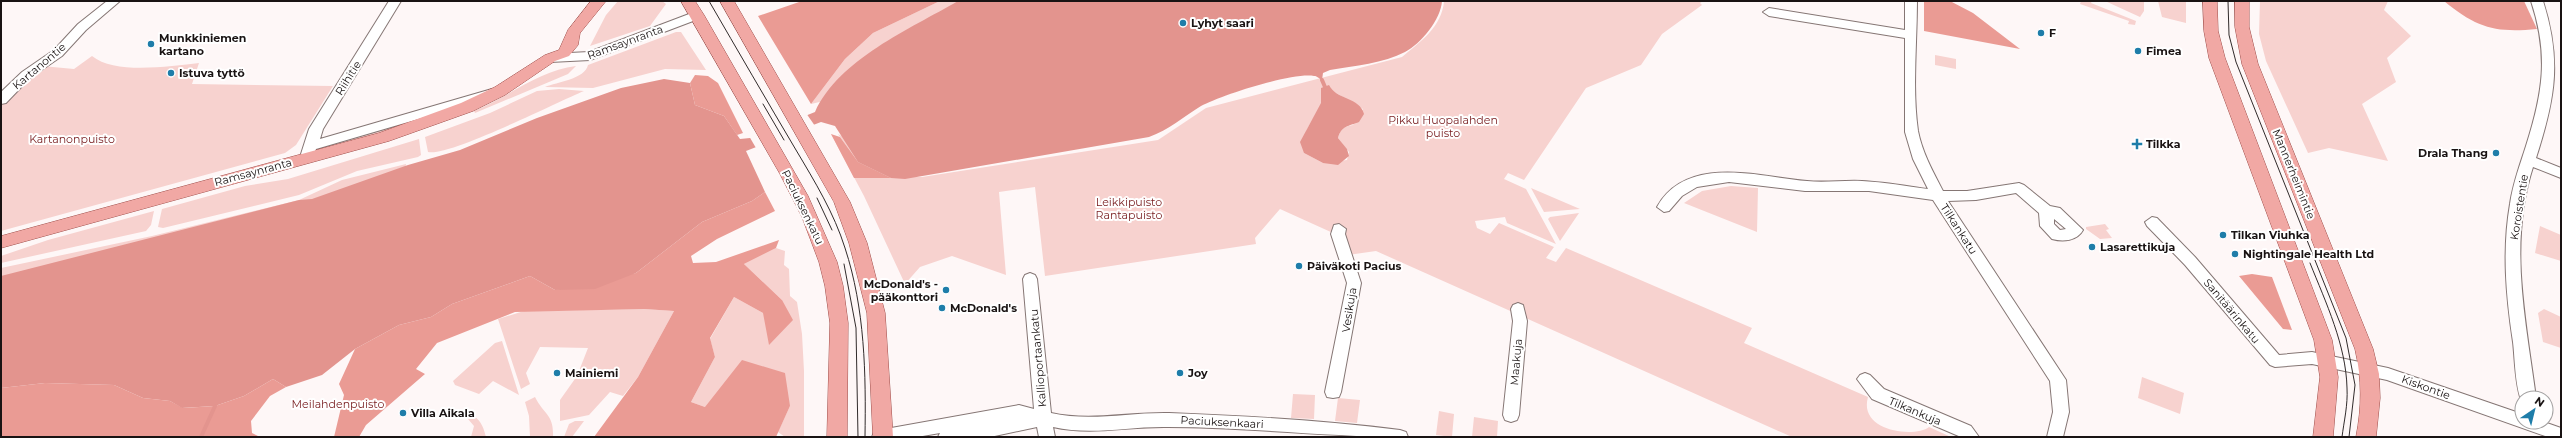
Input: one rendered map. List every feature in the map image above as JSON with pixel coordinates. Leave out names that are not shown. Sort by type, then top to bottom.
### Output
[{"type":"main road","name":"Ramsaynranta","points":[[1,242],[308,152],[415,127],[500,91],[550,58],[568,49],[576,28],[580,6],[583,1]]},
{"type":"main road","name":"Ramsaynranta","points":[[576,28],[599,1]]},
{"type":"main road","name":"Paciuksenkatu","points":[[688,1],[763,129],[809,214],[825,252],[834,287],[839,324],[837,437]]},
{"type":"main road","points":[[727,1],[842,202],[858,243],[869,279],[876,313],[882,437]]},
{"type":"main road","points":[[2210,1],[2211,31],[2217,58],[2318,325],[2327,361],[2328,386],[2323,437]]},
{"type":"main road","name":"Mannerheimintie","points":[[2242,1],[2242,27],[2250,64],[2360,336],[2371,370],[2371,406],[2366,437]]},
{"type":"street","name":"Kartanontie","points":[[1,100],[26,75],[58,53],[82,27],[114,1]]},
{"type":"street","name":"Riihitie","points":[[308,152],[316,129],[396,1]]},
{"type":"street","name":"Tilkankatu","points":[[1911,1],[1910,112],[1912,132],[1920,159],[1937,195],[2058,380],[2061,412],[2055,437]]},
{"type":"street","name":"Koroistentie","points":[[2527,390],[2517,329],[2512,256],[2520,192],[2528,160],[2551,93],[2558,61],[2552,29],[2537,1]]},
{"type":"street","points":[[1769,12],[1829,22],[1828,27],[1839,32],[1848,30],[1846,24],[1910,35]]},
{"type":"street","name":"Ramsaynranta","points":[[550,58],[590,56],[697,15]]},
{"type":"street","points":[[2528,160],[2561,174]]},
{"type":"street","points":[[1664,207],[1676,192],[1686,185],[1713,177],[1748,178],[1806,186],[1869,186],[1951,197],[2019,188],[2046,211]]},
{"type":"street","name":"Sanitäärinkatu","points":[[2152,222],[2190,262],[2275,361],[2305,358],[2327,361]]},
{"type":"street","name":"Vesikuja","points":[[1333,392],[1354,284],[1338,234],[1339,229]]},
{"type":"street","name":"Kallioportaankatu","points":[[1030,279],[1046,437]]},
{"type":"street","name":"Maakuja","points":[[1511,415],[1520,320],[1518,309]]},
{"type":"street","name":"Kiskontie","points":[[2327,361],[2388,374],[2514,418]]},
{"type":"street","name":"Tilkankuja","points":[[1865,379],[1878,394],[1965,431],[1971,437]]},
{"type":"street","name":"Paciuksenkaari","points":[[882,437],[1019,412],[1044,419],[1100,425],[1167,420],[1314,427],[1400,437]]},
{"type":"street","name":"Paciuksenkaari","points":[[946,437],[988,429],[1015,428],[1044,419]]},
{"type":"street","name":"Kiskontie","points":[[2548,430],[2561,435]]},
{"type":"green space","points":[[618,1],[662,1],[666,4],[650,26],[590,46],[606,15]]},
{"type":"green space","points":[[940,1],[1061,1],[828,100],[811,104],[845,59],[873,33]]},
{"type":"green space","name":"Pikku Huopalahden puisto","points":[[1444,1],[1703,1],[1700,3],[1702,5],[1662,34],[1641,65],[1586,88],[1524,180],[1508,173],[1504,179],[1526,189],[1556,244],[1507,223],[1505,217],[1475,221],[1477,228],[1490,234],[1499,223],[1554,247],[1546,258],[1556,262],[1566,248],[1752,328],[1744,343],[1868,397],[1867,409],[1871,418],[1879,425],[1901,432],[1912,432],[1929,427],[1951,437],[1792,437],[1376,251],[1341,256],[1333,233],[1280,209],[1255,238],[1256,244],[1045,276],[1035,187],[999,192],[1006,275],[952,256],[920,267],[905,284],[864,196],[831,134],[849,150],[838,134],[917,177],[1158,140],[1206,108],[1402,57],[1423,40],[1435,26]],"holes":[[[1322,88],[1331,90],[1363,109],[1353,125],[1343,128],[1338,138],[1349,152],[1347,160],[1323,163],[1304,153],[1306,131],[1322,103]]]},
{"type":"green space","points":[[2081,1],[2092,1],[2091,3],[2136,21],[2135,25],[2128,24],[2129,21],[2080,4]]},
{"type":"green space","points":[[2105,1],[2144,1],[2144,11],[2140,17]]},
{"type":"green space","points":[[2158,1],[2186,1],[2186,23],[2162,17]]},
{"type":"green space","points":[[2260,1],[2388,1],[2384,10],[2411,36],[2387,58],[2396,82],[2362,104],[2388,161],[2329,148],[2308,153],[2266,61],[2259,34]]},
{"type":"green space","points":[[676,32],[681,32],[706,70],[665,69],[593,88],[545,87],[582,74],[588,65]]},
{"type":"green space","points":[[1935,55],[1956,59],[1956,69],[1935,65]]},
{"type":"green space","name":"Kartanonpuisto","points":[[92,56],[102,62],[114,66],[143,68],[199,63],[192,84],[333,86],[296,145],[285,153],[1,231],[1,104],[42,66],[74,69]]},
{"type":"green space","points":[[576,66],[568,74],[475,113],[474,111],[537,78]]},
{"type":"green space","points":[[559,89],[584,91],[479,138],[440,151],[428,152],[425,137],[490,113],[537,91]]},
{"type":"green space","points":[[452,109],[369,136],[328,146]]},
{"type":"green space","points":[[419,139],[421,155],[418,157],[357,171],[299,195],[163,228],[158,227],[162,209],[245,186],[288,179]]},
{"type":"green space","points":[[406,164],[405,170],[396,182],[1,285],[1,268],[152,236],[299,200],[342,180]]},
{"type":"green space","points":[[1731,186],[1758,188],[1757,232],[1684,203],[1702,191]]},
{"type":"green space","points":[[1531,188],[1580,209],[1544,212]]},
{"type":"green space","points":[[154,211],[151,225],[146,231],[1,263],[1,256],[48,240]]},
{"type":"green space","points":[[1579,213],[1560,241],[1548,219],[1550,217]]},
{"type":"green space","points":[[2105,224],[2109,229],[2106,230],[2112,238],[2100,239],[2086,229],[2086,227]]},
{"type":"green space","points":[[2540,226],[2561,235],[2561,261],[2535,253]]},
{"type":"green space","points":[[776,248],[785,251],[784,265],[789,269],[790,296],[797,302],[802,334],[804,371],[804,437],[785,437],[778,432],[790,406],[705,407],[691,402],[715,357],[710,339],[734,297],[763,313],[782,300],[744,264]]},
{"type":"green space","points":[[644,309],[674,311],[638,377],[623,396],[610,392],[589,415],[560,421],[560,400],[577,376],[588,348],[540,347],[526,373],[530,384],[521,389],[498,319],[524,311]]},
{"type":"green space","points":[[2544,309],[2561,317],[2561,348],[2543,342],[2538,313]]},
{"type":"green space","points":[[502,341],[519,395],[493,381],[479,394],[455,385],[453,381],[495,343]]},
{"type":"green space","points":[[2142,377],[2184,393],[2180,414],[2138,398]]},
{"type":"green space","points":[[1293,394],[1315,395],[1314,419],[1291,418]]},
{"type":"green space","points":[[535,397],[550,419],[553,429],[553,437],[530,437],[529,416],[525,402]]},
{"type":"green space","points":[[1338,398],[1360,400],[1357,423],[1335,421]]},
{"type":"green space","points":[[460,410],[478,419],[486,437],[471,437],[474,426],[468,419],[456,417]]},
{"type":"green space","points":[[1439,411],[1454,414],[1452,437],[1436,435]]},
{"type":"green space","points":[[1474,417],[1498,421],[1497,437],[1472,437]]},
{"type":"green space","points":[[575,421],[584,421],[572,437],[564,437],[569,424]]},
{"type":"shaded area","points":[[802,1],[940,1],[873,33],[845,59],[811,104],[758,16]]},
{"type":"shaded area","points":[[958,1],[1442,1],[1438,15],[1429,30],[1411,48],[1397,56],[1330,70],[1323,73],[1322,80],[1314,76],[1290,77],[1257,85],[1211,101],[1169,127],[1149,137],[905,179],[891,178],[858,162],[835,126],[821,122],[746,151],[765,192],[752,201],[702,222],[636,273],[595,289],[555,290],[530,276],[452,304],[431,317],[399,325],[355,349],[322,375],[286,387],[273,379],[244,396],[215,406],[182,408],[170,401],[143,398],[114,385],[45,383],[1,388],[1,276],[299,200],[312,199],[408,165],[460,150],[537,118],[621,88],[664,79],[690,83],[695,105],[724,116],[740,139],[750,138],[815,112],[826,93],[841,76],[858,61],[898,34]]},
{"type":"shaded area","points":[[1924,1],[1950,1],[1973,13],[2020,49],[1924,31]]},
{"type":"shaded area","points":[[2444,1],[2524,1],[2537,29],[2509,30],[2487,27],[2467,17]]},
{"type":"shaded area","points":[[695,75],[708,76],[718,83],[743,133],[737,135],[724,116],[695,105],[690,83]]},
{"type":"shaded area","points":[[1329,85],[1332,90],[1358,104],[1362,108],[1364,114],[1359,122],[1346,127],[1339,134],[1338,138],[1347,149],[1349,156],[1338,165],[1323,163],[1304,153],[1300,142],[1321,103],[1321,88]]},
{"type":"shaded area","points":[[831,134],[840,137],[858,162],[891,178],[854,178]]},
{"type":"shaded area","points":[[765,192],[775,211],[717,239],[691,256],[693,263],[716,262],[779,240],[776,248],[744,264],[782,300],[793,320],[769,345],[763,313],[734,297],[710,338],[715,357],[691,402],[705,407],[742,360],[785,373],[790,406],[776,437],[594,437],[638,377],[674,311],[644,309],[515,312],[437,343],[416,369],[425,374],[366,425],[359,437],[334,437],[344,395],[339,384],[355,349],[399,325],[431,317],[452,304],[530,276],[555,290],[636,273],[702,222],[752,201]]},
{"type":"shaded area","points":[[2252,274],[2272,277],[2292,330],[2283,329],[2239,276]]},
{"type":"shaded area","points":[[273,379],[286,387],[270,396],[251,421],[252,433],[260,437],[1,437],[1,388],[45,383],[114,385],[143,398],[170,401],[183,408],[215,406],[244,396]]},
{"type":"pier","points":[[806,113],[815,126],[756,148],[749,136]]},
{"type":"waterway","points":[[1322,80],[1325,87]]},
{"type":"waterway","points":[[201,437],[215,406]]},
{"type":"tram line","points":[[709,1],[817,186],[841,235],[857,294],[863,341],[865,437]]},
{"type":"tram line","points":[[2228,1],[2229,35],[2236,62],[2346,338],[2355,385],[2349,437]]},
{"type":"tram line","points":[[763,104],[784,140]]},
{"type":"tram line","points":[[817,198],[832,230]]},
{"type":"tram line","points":[[2310,263],[2334,324],[2346,372],[2347,394],[2342,437]]},
{"type":"tram line","points":[[844,264],[856,328],[858,437]]},
{"type":"place","name":"Lyhyt saari","points":[[1183,23]]},
{"type":"place","name":"F","points":[[2041,33]]},
{"type":"place","name":"Munkkiniemen kartano","points":[[151,44]]},
{"type":"place","name":"Fimea","points":[[2138,51]]},
{"type":"place","name":"Istuva tyttö","points":[[171,73]]},
{"type":"place","name":"Tilkka","points":[[2137,144]]},
{"type":"place","name":"Drala Thang","points":[[2496,153]]},
{"type":"place","name":"Tilkan Viuhka","points":[[2223,235]]},
{"type":"place","name":"Lasarettikuja","points":[[2092,247]]},
{"type":"place","name":"Nightingale Health Ltd","points":[[2235,254]]},
{"type":"place","name":"Päiväkoti Pacius","points":[[1299,266]]},
{"type":"place","name":"McDonald's - pääkonttori","points":[[946,290]]},
{"type":"place","name":"McDonald's","points":[[942,308]]},
{"type":"place","name":"Mainiemi","points":[[557,373]]},
{"type":"place","name":"Joy","points":[[1180,373]]},
{"type":"place","name":"Villa Aikala","points":[[403,413]]},
{"type":"park label","name":"Leikkipuisto Rantapuisto","points":[[1129,208]]},
{"type":"park label","name":"Meilahdenpuisto","points":[[338,404]]}]
